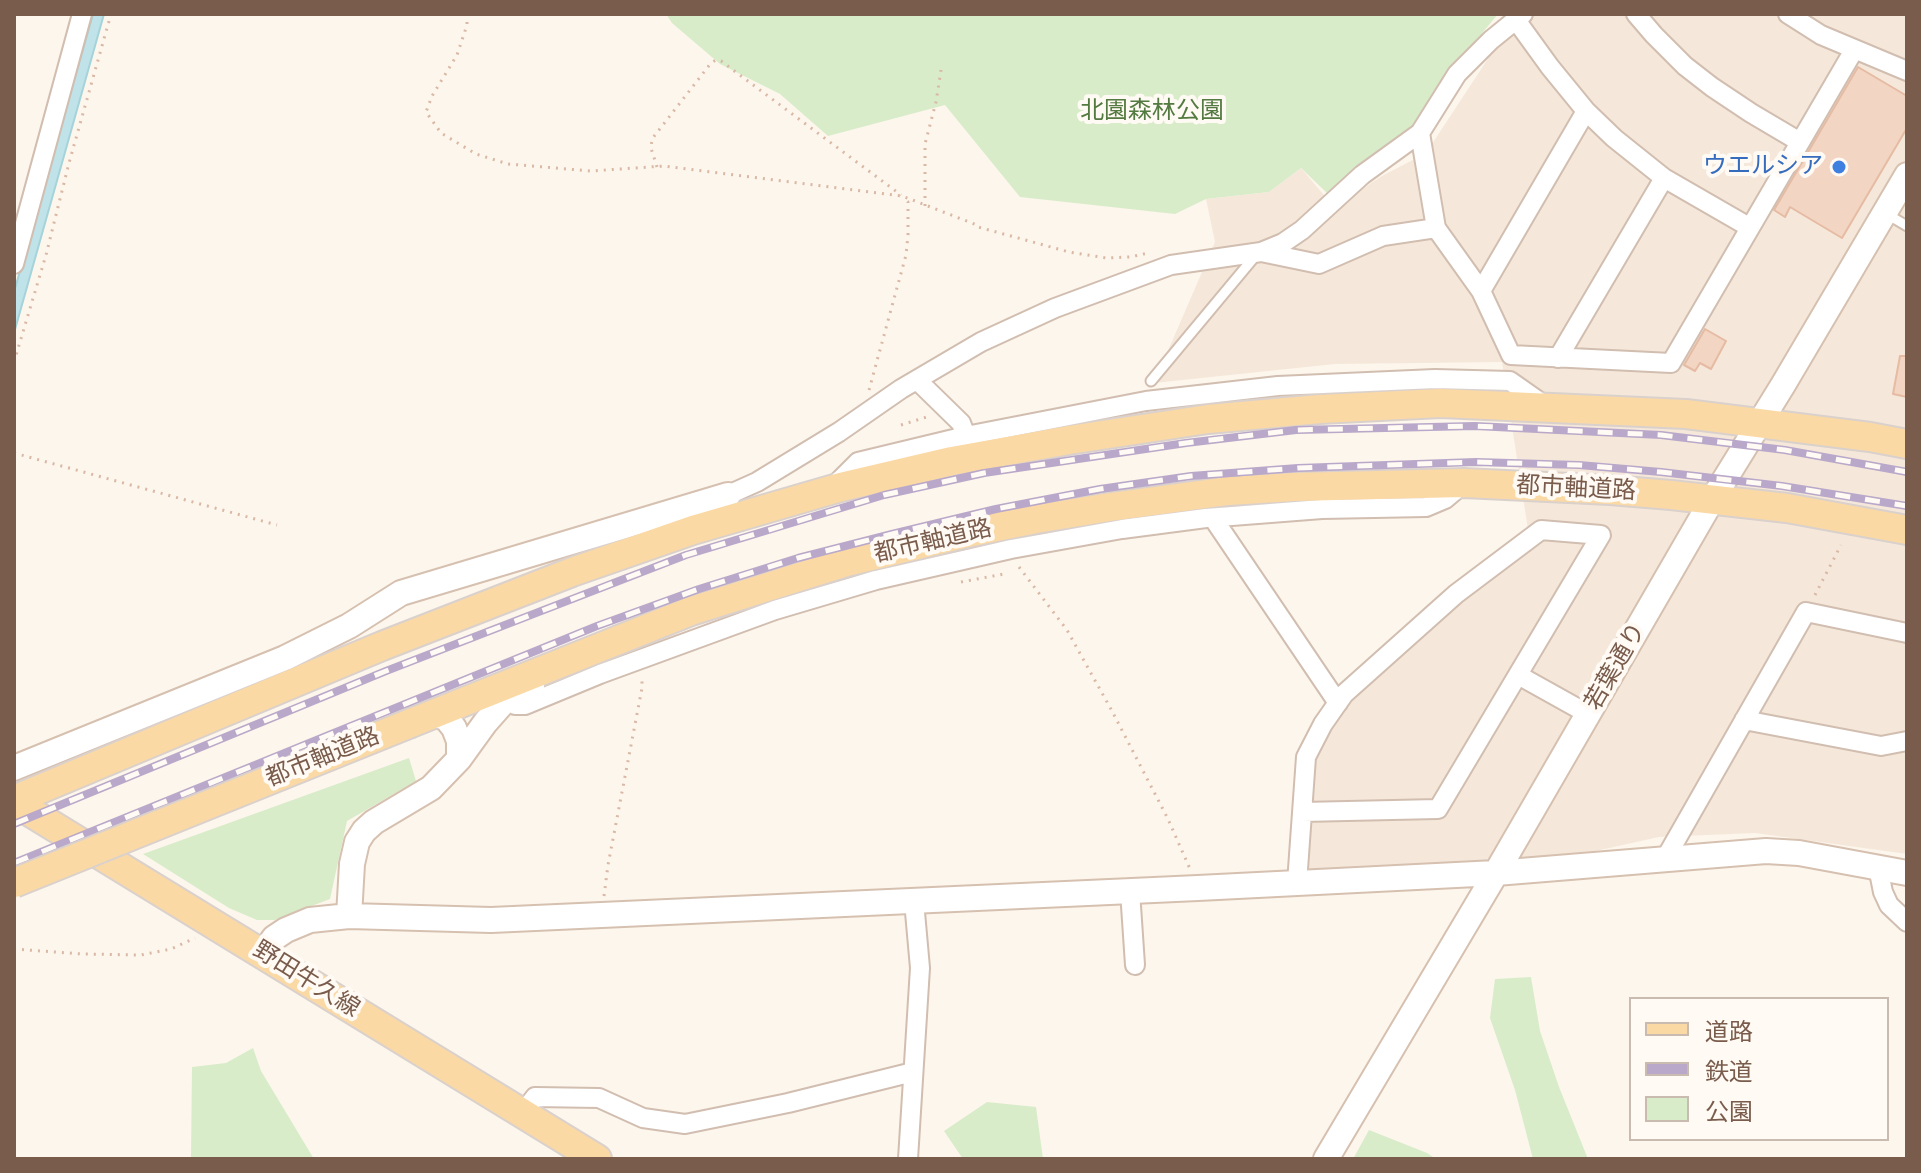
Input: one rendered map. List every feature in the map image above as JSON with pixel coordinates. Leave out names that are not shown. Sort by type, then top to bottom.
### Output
[{"type":"main road","points":[[14,801],[382,646],[572,572],[693,530],[830,490],[966,458],[1208,419],[1441,403],[1686,414],[1907,444]]},
{"type":"main road","name":"都市軸道路","points":[[14,883],[421,718],[636,647],[667,621],[847,562],[1036,519],[1228,491],[1464,483],[1610,490],[1712,500],[1787,508],[1907,530]]},
{"type":"main road","name":"野田牛久線","points":[[14,801],[597,1159]]},
{"type":"street","points":[[14,264],[82,14]]},
{"type":"street","points":[[1636,14],[1685,66],[1751,113],[1800,142]]},
{"type":"street","points":[[1788,14],[1821,35],[1907,71]]},
{"type":"street","points":[[14,768],[285,658],[349,626],[401,593],[728,495],[757,482],[917,380],[993,336],[1055,308],[1183,263],[1260,253],[1283,243],[1302,230],[1362,175],[1420,133],[1457,74],[1491,40],[1520,17],[1550,67],[1586,111],[1614,138],[1664,178],[1749,227]]},
{"type":"street","points":[[1420,133],[1436,228],[1481,291],[1511,355],[1671,363],[1854,50]]},
{"type":"street","points":[[1481,291],[1586,111]]},
{"type":"street","name":"若葉通り","points":[[1326,1159],[1712,500],[1907,175]]},
{"type":"street","points":[[1558,358],[1664,178]]},
{"type":"street","points":[[1260,253],[1319,264],[1383,236],[1436,228]]},
{"type":"street","points":[[830,490],[858,462],[966,436],[1146,401],[1278,386],[1435,379],[1510,381],[1547,407]]},
{"type":"street","points":[[917,380],[961,423],[966,436]]},
{"type":"street","points":[[636,647],[693,639],[775,610],[876,580],[1011,549],[1122,529],[1213,518],[1322,509],[1426,507],[1445,499],[1464,483]]},
{"type":"street","points":[[1213,518],[1338,703]]},
{"type":"street","points":[[1297,883],[1302,812],[1306,757],[1344,694],[1456,594],[1541,530],[1601,535],[1438,809],[1302,812]]},
{"type":"street","points":[[1665,859],[1806,612],[1907,633]]},
{"type":"street","points":[[667,621],[693,639]]},
{"type":"street","points":[[1518,675],[1588,714]]},
{"type":"street","points":[[349,916],[352,864],[357,842],[364,831],[431,788],[459,759],[503,692]]},
{"type":"street","points":[[421,718],[446,718],[459,741],[459,759]]},
{"type":"street","points":[[1744,720],[1881,746],[1907,741]]},
{"type":"street","points":[[263,954],[274,938],[286,930],[310,920],[349,916],[491,920],[1198,888],[1496,873],[1766,851],[1799,853],[1907,873]]},
{"type":"street","points":[[1878,867],[1889,905],[1907,922]]},
{"type":"street","points":[[1130,891],[1135,965]]},
{"type":"street","points":[[908,1159],[920,968],[914,901]]},
{"type":"street","points":[[523,1113],[535,1097],[599,1098],[643,1118],[685,1124],[788,1103],[913,1072]]},
{"type":"lane","points":[[1885,213],[1907,226]]},
{"type":"lane","points":[[1151,381],[1260,253]]},
{"type":"path","points":[[14,362],[111,14]]},
{"type":"path","points":[[467,14],[467,25],[457,55],[426,112],[441,133],[476,154],[508,164],[591,171],[657,167],[713,171],[902,196],[978,227],[1069,252],[1106,258],[1160,251]]},
{"type":"path","points":[[657,167],[651,148],[652,139],[716,60],[893,187],[908,202],[906,255],[867,397],[872,409]]},
{"type":"path","points":[[925,206],[925,144],[941,70]]},
{"type":"path","points":[[901,425],[938,414]]},
{"type":"path","points":[[14,453],[277,525]]},
{"type":"path","points":[[1806,612],[1841,545]]},
{"type":"path","points":[[1011,549],[1014,561],[1067,630],[1097,684],[1168,819],[1198,888]]},
{"type":"path","points":[[961,582],[1004,574]]},
{"type":"path","points":[[602,915],[608,865],[642,688],[636,647]]},
{"type":"path","points":[[14,949],[141,955],[171,949],[217,926]]},
{"type":"shaded area","points":[[1530,14],[1907,14],[1907,854],[1755,833],[1659,837],[1496,873],[1305,870],[1302,753],[1341,697],[1529,536],[1502,362],[1335,364],[1154,383],[1215,242],[1206,199],[1269,192],[1301,168],[1334,207],[1382,176],[1426,153],[1495,48],[1531,20]]},
{"type":"green space","name":"北園森林公園","points":[[666,14],[1498,14],[1410,133],[1329,195],[1301,168],[1269,192],[1206,199],[1175,214],[1020,197],[945,105],[828,136],[780,94],[720,64],[672,23]]},
{"type":"green space","points":[[409,758],[416,781],[347,821],[330,899],[275,920],[257,920],[229,908],[143,854]]},
{"type":"green space","points":[[1531,977],[1540,1031],[1588,1159],[1533,1159],[1515,1090],[1490,1018],[1495,979]]},
{"type":"green space","points":[[253,1048],[261,1071],[314,1159],[191,1159],[192,1067],[226,1063]]},
{"type":"green space","points":[[987,1102],[1036,1107],[1043,1159],[963,1159],[944,1131]]},
{"type":"green space","points":[[1369,1130],[1427,1153],[1436,1159],[1353,1159]]},
{"type":"water","points":[[93,14],[104,14],[14,333],[14,292]]},
{"type":"building","name":"ウエルシア","points":[[1858,67],[1907,96],[1907,128],[1842,238],[1790,207],[1785,217],[1774,210]]},
{"type":"building","points":[[1705,329],[1726,341],[1711,369],[1700,363],[1695,371],[1684,365]]},
{"type":"building","points":[[1900,356],[1907,356],[1907,397],[1893,394]]},
{"type":"railway","points":[[14,824],[386,671],[686,555],[884,495],[984,473],[1296,430],[1475,426],[1661,435],[1785,450],[1907,472]]},
{"type":"railway","points":[[14,863],[597,626],[699,589],[798,558],[892,534],[996,509],[1100,489],[1191,476],[1298,468],[1476,462],[1579,465],[1661,472],[1782,486],[1907,506]]},
{"type":"place","name":"ウエルシア","points":[[1839,167]]}]
